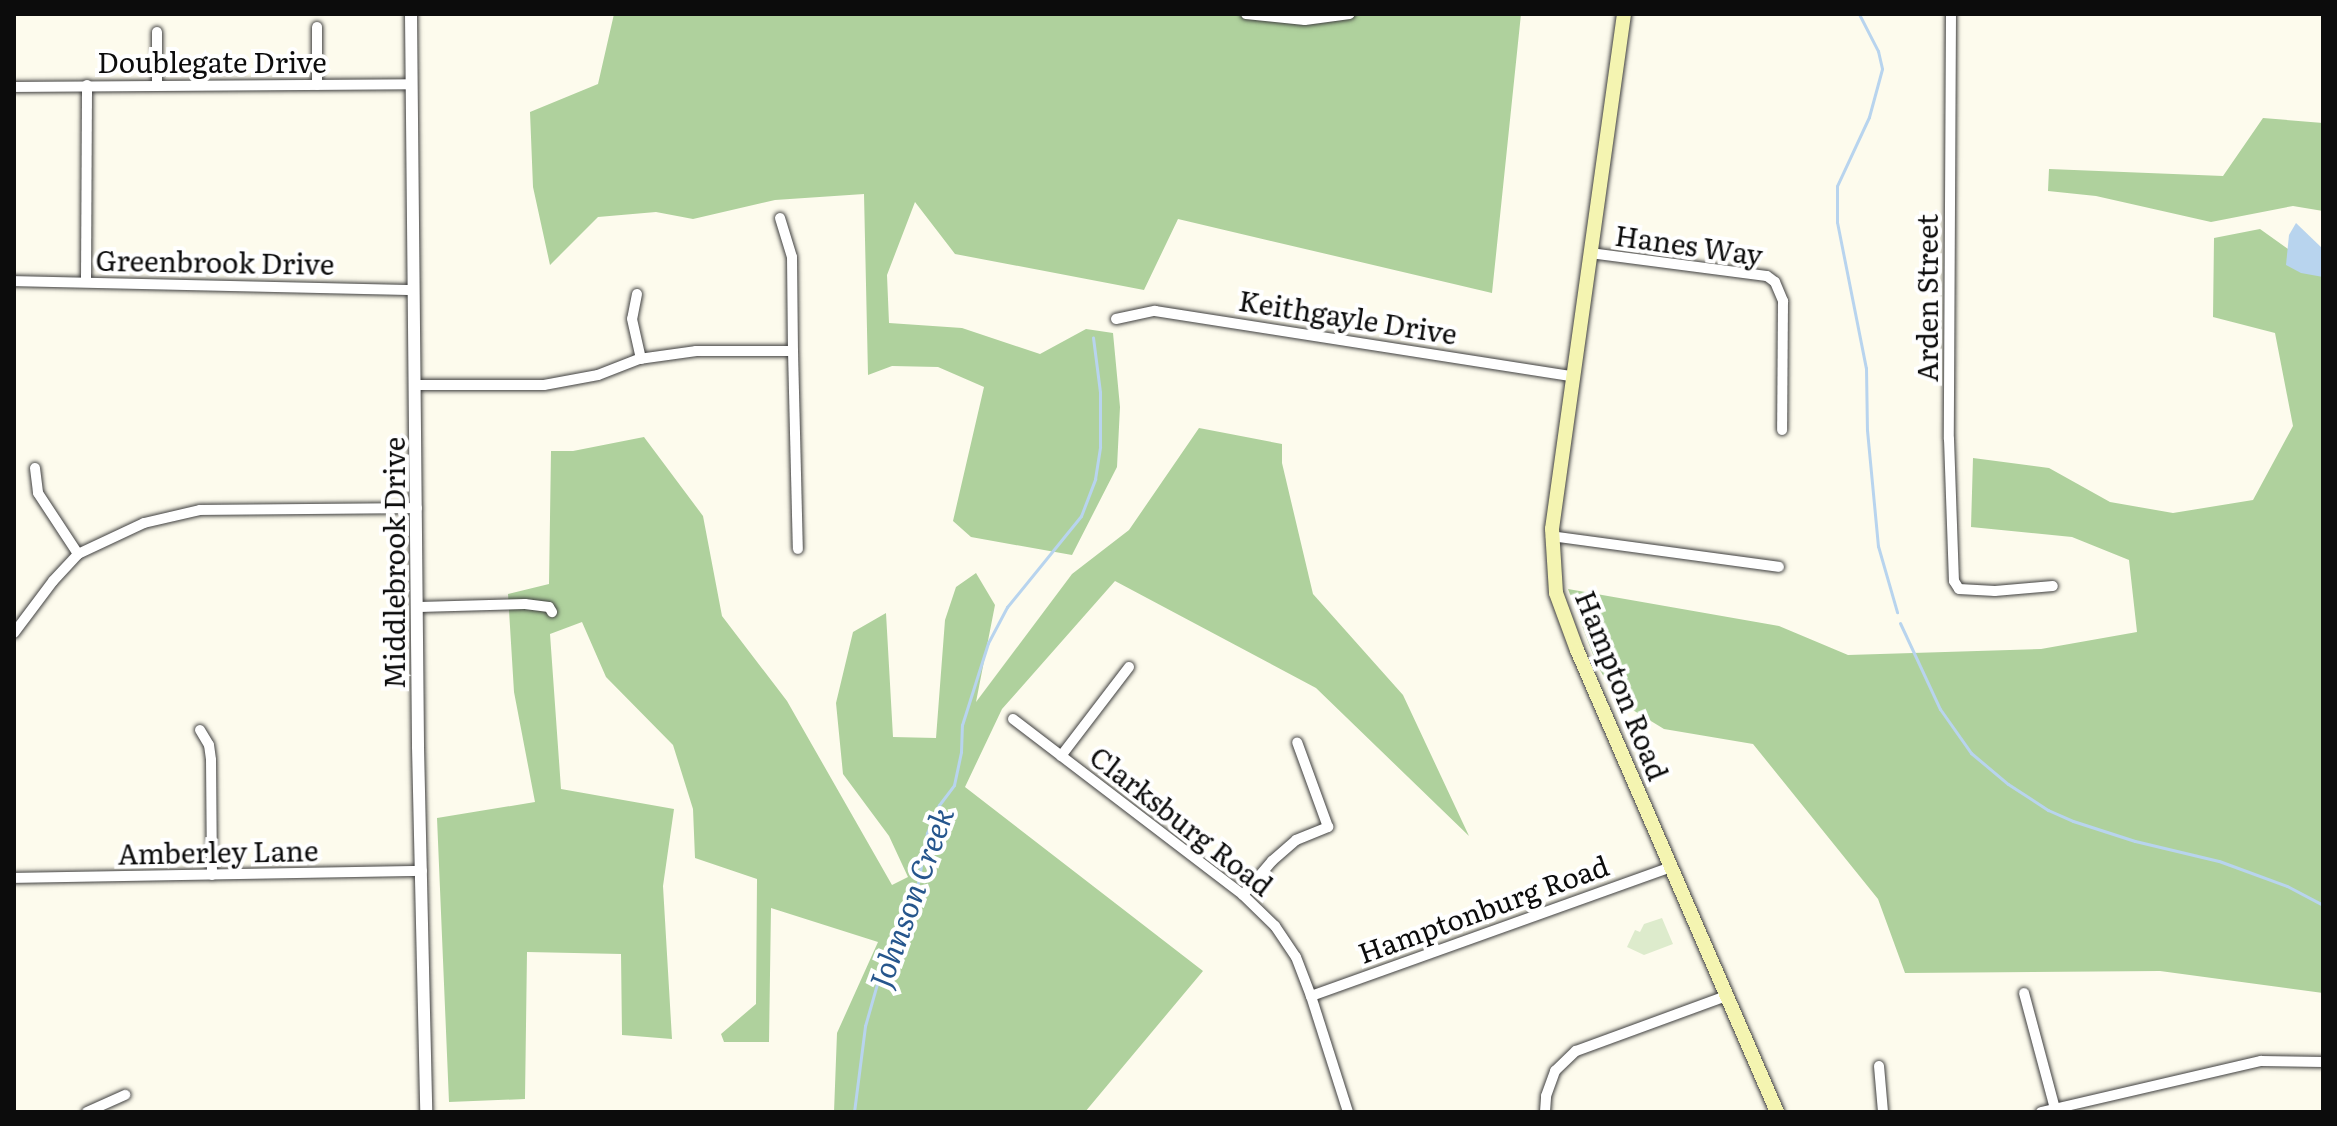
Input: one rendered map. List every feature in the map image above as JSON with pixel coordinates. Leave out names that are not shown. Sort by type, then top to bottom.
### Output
[{"type":"main road","name":"Hampton Road","points":[[1624,14],[1551,536],[1556,593],[1777,1112]]},
{"type":"street","name":"Middlebrook Drive","points":[[411,14],[418,747],[426,1112]]},
{"type":"street","points":[[1246,14],[1305,20],[1350,14]]},
{"type":"street","name":"Arden Street","points":[[1951,14],[1949,439],[1954,581],[1959,589],[1995,591],[2053,586]]},
{"type":"street","points":[[317,27],[317,85]]},
{"type":"street","points":[[157,32],[157,84]]},
{"type":"street","name":"Doublegate Drive","points":[[14,87],[411,84]]},
{"type":"street","points":[[86,282],[87,85]]},
{"type":"street","points":[[780,218],[792,257],[798,549]]},
{"type":"street","name":"Hanes Way","points":[[1590,253],[1767,276],[1775,282],[1783,301],[1782,430]]},
{"type":"street","name":"Greenbrook Drive","points":[[14,281],[414,290]]},
{"type":"street","points":[[637,294],[632,319],[641,359]]},
{"type":"street","name":"Keithgayle Drive","points":[[1116,319],[1155,311],[1572,376]]},
{"type":"street","points":[[416,385],[544,385],[598,375],[641,359],[696,351],[793,351]]},
{"type":"street","points":[[35,468],[38,493],[78,554]]},
{"type":"street","points":[[14,633],[53,581],[78,554],[144,523],[200,510],[417,508]]},
{"type":"street","points":[[1551,536],[1779,567]]},
{"type":"street","points":[[419,607],[525,604],[549,607],[552,612]]},
{"type":"street","points":[[1061,756],[1129,667]]},
{"type":"street","name":"Clarksburg Road","points":[[1013,719],[1243,895],[1275,926],[1296,957],[1348,1112]]},
{"type":"street","points":[[200,730],[209,745],[211,760],[212,875]]},
{"type":"street","points":[[1243,895],[1272,861],[1296,840],[1328,827],[1297,742]]},
{"type":"street","name":"Hamptonburg Road","points":[[1311,996],[1671,867]]},
{"type":"street","name":"Amberley Lane","points":[[14,878],[422,871]]},
{"type":"street","points":[[2024,993],[2055,1109]]},
{"type":"street","points":[[1545,1112],[1546,1096],[1555,1071],[1576,1051],[1726,996]]},
{"type":"street","points":[[2041,1112],[2261,1061],[2323,1062]]},
{"type":"street","points":[[1879,1066],[1883,1112]]},
{"type":"street","points":[[87,1112],[125,1095]]},
{"type":"green space","points":[[614,14],[1521,14],[1492,293],[1178,219],[1144,290],[955,254],[915,202],[887,275],[889,323],[962,328],[1040,354],[1086,329],[1113,333],[1120,407],[1117,467],[1072,555],[971,537],[953,521],[984,387],[938,367],[892,366],[868,375],[864,194],[775,200],[693,219],[656,212],[598,217],[550,265],[533,187],[530,112],[598,84]]},
{"type":"green space","points":[[2263,118],[2323,123],[2323,211],[2293,206],[2211,222],[2096,196],[2048,191],[2049,169],[2223,176]]},
{"type":"green space","points":[[2260,229],[2323,274],[2323,993],[2160,971],[1905,973],[1878,899],[1753,744],[1664,729],[1618,701],[1597,665],[1568,589],[1779,626],[1848,655],[2041,649],[2137,632],[2129,560],[2072,537],[1971,527],[1973,458],[2049,468],[2110,502],[2173,513],[2253,500],[2293,426],[2275,333],[2213,317],[2214,238]]},
{"type":"green space","points":[[1199,428],[1282,444],[1282,463],[1313,594],[1403,695],[1469,836],[1316,688],[1115,581],[1002,709],[965,787],[1203,971],[1085,1112],[834,1112],[837,1033],[878,942],[771,908],[769,1042],[724,1042],[721,1034],[756,1004],[757,879],[695,858],[693,809],[673,745],[606,677],[582,622],[550,634],[561,789],[674,809],[663,886],[672,1039],[622,1035],[621,954],[527,952],[525,1099],[449,1102],[437,818],[535,802],[514,692],[508,594],[549,584],[551,451],[573,451],[644,437],[703,516],[722,616],[787,701],[892,885],[908,877],[889,836],[843,774],[836,703],[853,632],[886,613],[893,737],[936,738],[945,620],[956,587],[976,573],[995,605],[976,702],[1072,574],[1129,530]]},
{"type":"green space","points":[[1662,918],[1673,944],[1644,955],[1627,947],[1635,930],[1640,932],[1644,924]]},
{"type":"water","points":[[2296,223],[2323,249],[2323,277],[2301,273],[2286,265],[2289,235]]},
{"type":"waterway","points":[[1859,14],[1878,51],[1882,69],[1869,117],[1837,186],[1837,222],[1866,368],[1867,430],[1878,546],[1897,612]]},
{"type":"waterway","name":"Johnson Creek","points":[[854,1112],[865,1026],[879,977],[914,905],[927,833],[939,805],[954,785],[961,752],[962,725],[988,643],[1007,607],[1081,516],[1095,479],[1100,446],[1100,392],[1093,337]]},
{"type":"waterway","points":[[1900,623],[1940,709],[1971,753],[2008,784],[2048,810],[2073,821],[2135,841],[2219,861],[2287,886],[2323,905]]}]
